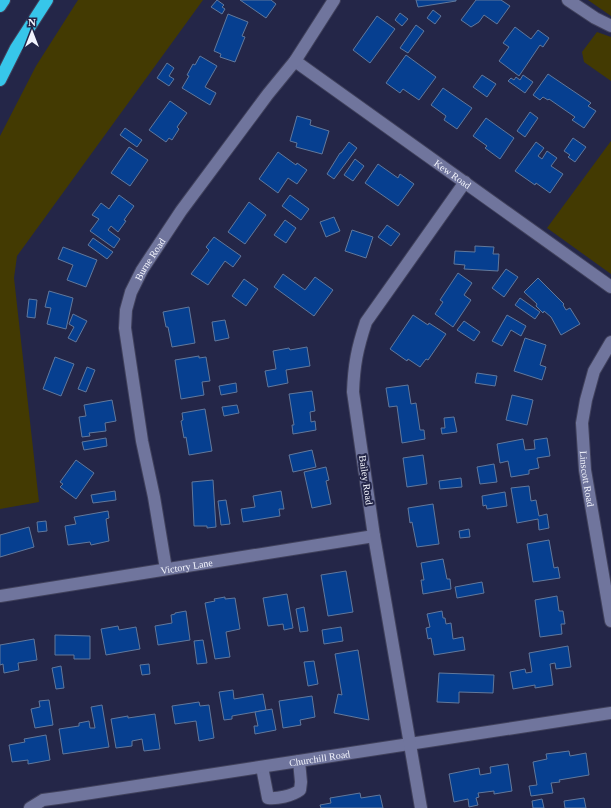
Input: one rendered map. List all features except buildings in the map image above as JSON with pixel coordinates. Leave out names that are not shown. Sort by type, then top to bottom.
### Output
[{"type":"highway","points":[[0,6],[4,0]]},
{"type":"highway","points":[[0,80],[16,48],[47,0]]},
{"type":"street","name":"Burne Road","points":[[166,569],[132,383],[125,328],[126,310],[131,292],[142,270],[181,211],[268,94],[296,61],[334,0]]},
{"type":"street","points":[[568,0],[595,18],[611,26]]},
{"type":"street","name":"Kew Road","points":[[296,61],[611,287]]},
{"type":"street","name":"Bailey Road","points":[[421,808],[374,536],[353,392],[354,369],[358,347],[366,322],[465,182]]},
{"type":"street","name":"Linscott Road","points":[[611,342],[594,370],[582,423],[585,470],[611,621]]},
{"type":"street","name":"Victory Lane","points":[[0,596],[374,536]]},
{"type":"street","name":"Churchill Road","points":[[30,808],[43,800],[611,713]]},
{"type":"street","points":[[262,767],[268,803],[276,798],[296,794],[300,790],[301,782],[299,761]]},
{"type":"shaded area","points":[[78,0],[203,0],[17,256],[14,278],[39,502],[0,509],[0,136],[36,66]]},
{"type":"shaded area","points":[[588,0],[611,0],[611,16]]},
{"type":"shaded area","points":[[597,32],[611,37],[611,81],[584,62],[582,52]]},
{"type":"shaded area","points":[[611,141],[611,274],[547,228]]}]
